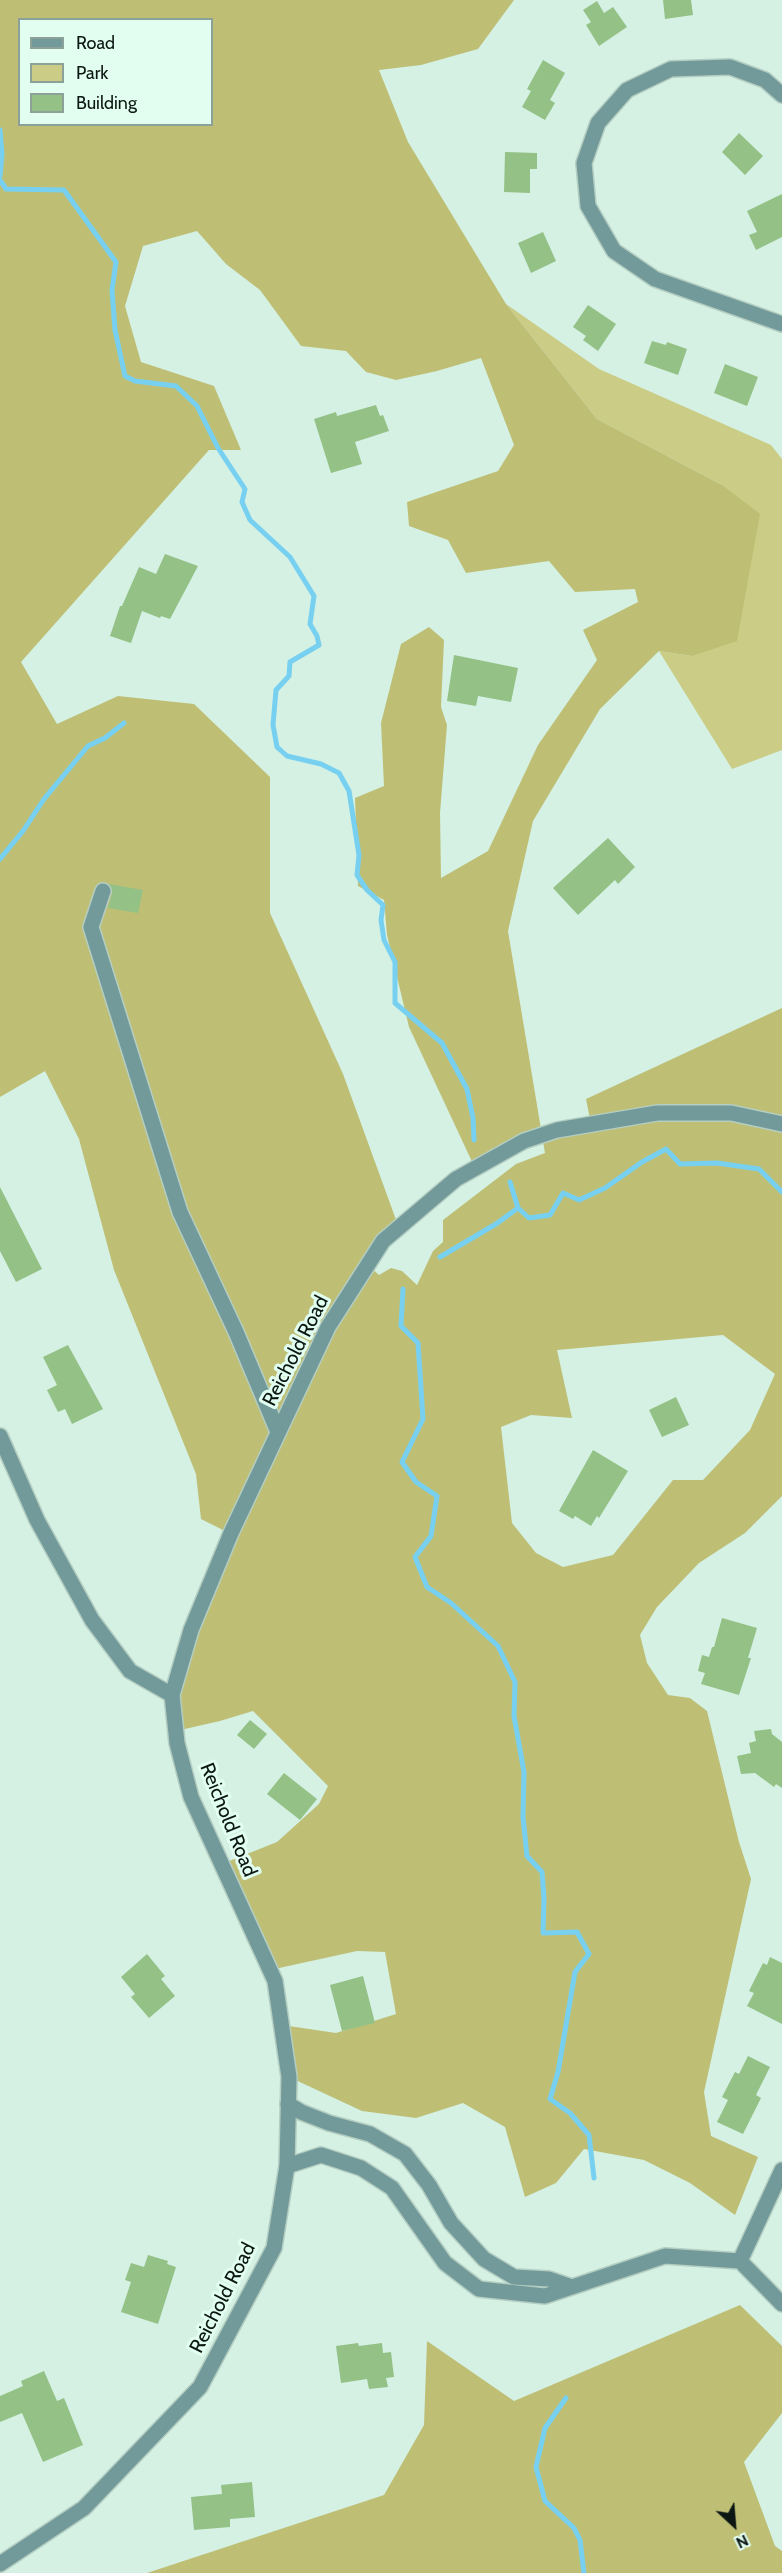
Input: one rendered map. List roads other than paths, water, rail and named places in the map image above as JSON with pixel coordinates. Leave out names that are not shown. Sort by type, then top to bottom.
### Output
[{"type":"street","points":[[782,95],[765,80],[730,67],[670,69],[627,90],[598,123],[584,163],[588,207],[614,250],[655,279],[782,324]]},
{"type":"street","points":[[103,891],[91,927],[180,1212],[236,1332],[278,1432]]},
{"type":"street","name":"Reichold Road","points":[[0,2564],[84,2508],[200,2387],[274,2248],[287,2166],[288,2104],[288,2062],[275,1981],[191,1797],[177,1743],[172,1695],[196,1619],[278,1432],[328,1327],[383,1242],[456,1179],[524,1142],[557,1130],[657,1113],[731,1113],[782,1124]]},
{"type":"street","points":[[0,1436],[37,1520],[92,1620],[130,1671],[172,1695]]},
{"type":"street","points":[[288,2104],[320,2119],[370,2134],[405,2154],[429,2184],[451,2223],[484,2259],[514,2277],[549,2279],[572,2287]]},
{"type":"street","points":[[287,2166],[321,2155],[361,2168],[392,2188],[446,2263],[479,2289],[545,2296],[665,2256],[740,2260],[782,2304]]},
{"type":"street","points":[[740,2260],[782,2170]]},
{"type":"waterway","points":[[0,130],[2,154],[0,176]]},
{"type":"waterway","points":[[0,180],[6,189],[64,190],[116,262],[112,290],[115,330],[125,376],[135,381],[176,386],[197,406],[218,448],[245,489],[242,502],[250,520],[290,557],[314,596],[310,624],[319,645],[290,662],[289,676],[276,690],[273,725],[277,747],[287,756],[321,764],[339,773],[349,791],[359,855],[357,875],[367,890],[383,905],[381,920],[384,940],[395,962],[395,1003],[442,1043],[467,1089],[473,1118],[474,1140]]},
{"type":"waterway","points":[[0,859],[23,831],[44,799],[88,746],[105,738],[124,723]]},
{"type":"waterway","points":[[510,1182],[518,1208],[529,1218],[550,1215],[563,1193],[579,1200],[605,1188],[642,1162],[666,1149],[680,1164],[717,1163],[759,1169],[782,1192]]},
{"type":"waterway","points":[[440,1257],[496,1224],[518,1208]]},
{"type":"waterway","points":[[403,1289],[401,1326],[418,1343],[423,1419],[402,1462],[416,1482],[437,1496],[431,1536],[415,1557],[427,1587],[451,1603],[498,1646],[515,1682],[514,1716],[524,1772],[523,1817],[527,1856],[542,1872],[543,1933],[577,1932],[589,1954],[575,1972],[558,2072],[550,2099],[570,2113],[589,2135],[594,2178]]},
{"type":"waterway","points":[[566,2398],[545,2428],[536,2467],[545,2501],[574,2528],[580,2540],[584,2573]]}]
